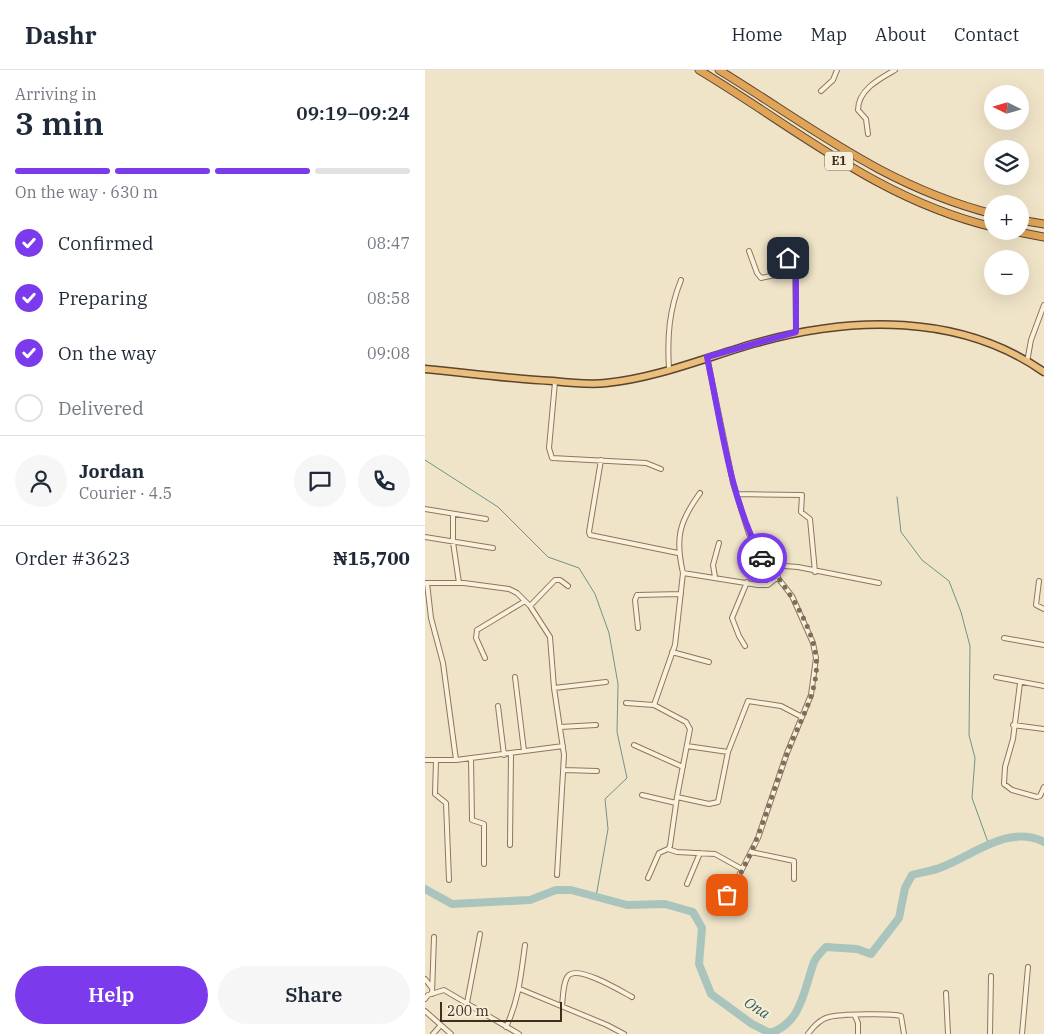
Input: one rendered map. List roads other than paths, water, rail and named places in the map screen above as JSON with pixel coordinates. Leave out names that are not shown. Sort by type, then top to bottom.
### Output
[{"type":"highway","name":"E1","points":[[699,70],[830,157],[874,181],[944,213],[984,224]]},
{"type":"highway","name":"E1","points":[[719,70],[871,167],[946,201],[984,212]]},
{"type":"highway","points":[[1029,222],[1044,224]]},
{"type":"highway","points":[[1029,234],[1044,237]]},
{"type":"highway","points":[[425,369],[555,382],[604,383],[669,370],[707,357],[796,332],[858,324],[925,328],[970,337],[1027,362],[1044,372]]},
{"type":"street","points":[[821,91],[833,80],[837,70]]},
{"type":"street","points":[[868,134],[866,119],[858,110],[860,98],[876,82],[895,70]]},
{"type":"street","points":[[749,251],[757,274],[761,278],[781,274],[788,258],[795,258],[796,332]]},
{"type":"street","points":[[669,370],[667,334],[669,317],[681,280]]},
{"type":"street","points":[[1027,362],[1031,340],[1044,305]]},
{"type":"street","points":[[707,357],[737,494],[749,534],[763,559],[770,565],[792,596],[813,643],[816,658],[811,695],[751,852],[720,905]]},
{"type":"street","points":[[555,382],[549,448],[552,458],[646,463],[661,469]]},
{"type":"street","points":[[601,460],[590,535],[678,553]]},
{"type":"street","points":[[654,706],[677,634],[683,573],[678,553],[678,535],[685,515],[700,493]]},
{"type":"street","points":[[737,494],[802,495],[801,512],[810,519],[815,572]]},
{"type":"street","points":[[425,509],[486,519]]},
{"type":"street","points":[[453,515],[453,542],[459,583]]},
{"type":"street","points":[[425,537],[493,548]]},
{"type":"street","points":[[715,577],[713,565],[719,543]]},
{"type":"street","points":[[770,565],[798,567],[815,572],[879,583]]},
{"type":"street","points":[[683,573],[768,585],[778,577]]},
{"type":"street","points":[[529,606],[555,580],[568,586]]},
{"type":"street","points":[[1039,581],[1036,605],[1044,609]]},
{"type":"street","points":[[745,646],[739,636],[733,618],[747,582]]},
{"type":"street","points":[[456,760],[443,663],[431,618],[426,583],[459,583],[509,589],[525,601],[550,637],[554,688],[563,746],[564,770],[557,875]]},
{"type":"street","points":[[638,628],[635,600],[637,595],[681,594]]},
{"type":"street","points":[[485,658],[476,638],[477,630],[525,601]]},
{"type":"street","points":[[1004,638],[1044,645]]},
{"type":"street","points":[[672,652],[709,662]]},
{"type":"street","points":[[515,677],[524,751]]},
{"type":"street","points":[[996,677],[1044,686]]},
{"type":"street","points":[[554,688],[607,682]]},
{"type":"street","points":[[1020,683],[1013,726],[1013,739],[1006,760],[1005,784],[1007,787],[1037,797],[1040,796],[1044,787]]},
{"type":"street","points":[[677,797],[709,804],[718,802],[728,752],[748,701],[781,706],[802,717]]},
{"type":"street","points":[[626,703],[654,706],[686,722],[690,729],[668,849]]},
{"type":"street","points":[[498,706],[504,755]]},
{"type":"street","points":[[560,727],[596,725]]},
{"type":"street","points":[[1013,726],[1044,729]]},
{"type":"street","points":[[635,745],[683,767]]},
{"type":"street","points":[[425,760],[456,760],[563,746]]},
{"type":"street","points":[[687,746],[728,752]]},
{"type":"street","points":[[510,845],[511,754]]},
{"type":"street","points":[[471,758],[472,820],[484,824],[484,864]]},
{"type":"street","points":[[436,760],[435,794],[446,803],[449,880]]},
{"type":"street","points":[[564,770],[597,770]]},
{"type":"street","points":[[642,795],[676,802]]},
{"type":"street","points":[[648,878],[659,853],[668,849],[677,852],[720,856],[742,869]]},
{"type":"street","points":[[751,852],[795,860],[794,879]]},
{"type":"street","points":[[687,884],[699,853]]},
{"type":"street","points":[[467,1003],[480,934]]},
{"type":"street","points":[[432,994],[434,937]]},
{"type":"street","points":[[506,1027],[515,1009],[520,989],[525,945]]},
{"type":"street","points":[[1022,1034],[1028,967]]},
{"type":"street","points":[[562,1006],[566,980],[569,975],[574,973],[601,980],[632,997]]},
{"type":"street","points":[[990,1034],[991,976]]},
{"type":"street","points":[[425,979],[432,988]]},
{"type":"street","points":[[520,989],[623,1034]]},
{"type":"street","points":[[425,999],[432,994],[444,990],[519,1034]]},
{"type":"street","points":[[946,993],[948,1034]]},
{"type":"street","points":[[425,1011],[451,1034]]},
{"type":"street","points":[[808,1034],[814,1026],[829,1017],[900,1015],[904,1034]]},
{"type":"street","points":[[855,1016],[858,1023],[858,1034]]},
{"type":"street","points":[[433,1034],[440,1026]]},
{"type":"waterway","points":[[425,460],[498,507],[548,557],[579,568],[595,594],[609,633],[618,684],[617,732],[627,778],[605,799],[608,829],[596,897]]},
{"type":"waterway","points":[[897,497],[901,532],[922,560],[949,581],[961,612],[970,646],[969,735],[975,758],[972,798],[989,845]]},
{"type":"waterway","name":"Ona","points":[[425,889],[452,904],[530,900],[556,890],[571,890],[627,905],[665,904],[693,912],[702,928],[699,964],[711,994],[752,1024],[770,1033],[781,1028],[795,1013],[804,994],[814,962],[826,947],[857,949],[871,954],[899,918],[905,888],[912,875],[939,868],[991,843],[1004,839],[1031,837],[1044,842]]}]
